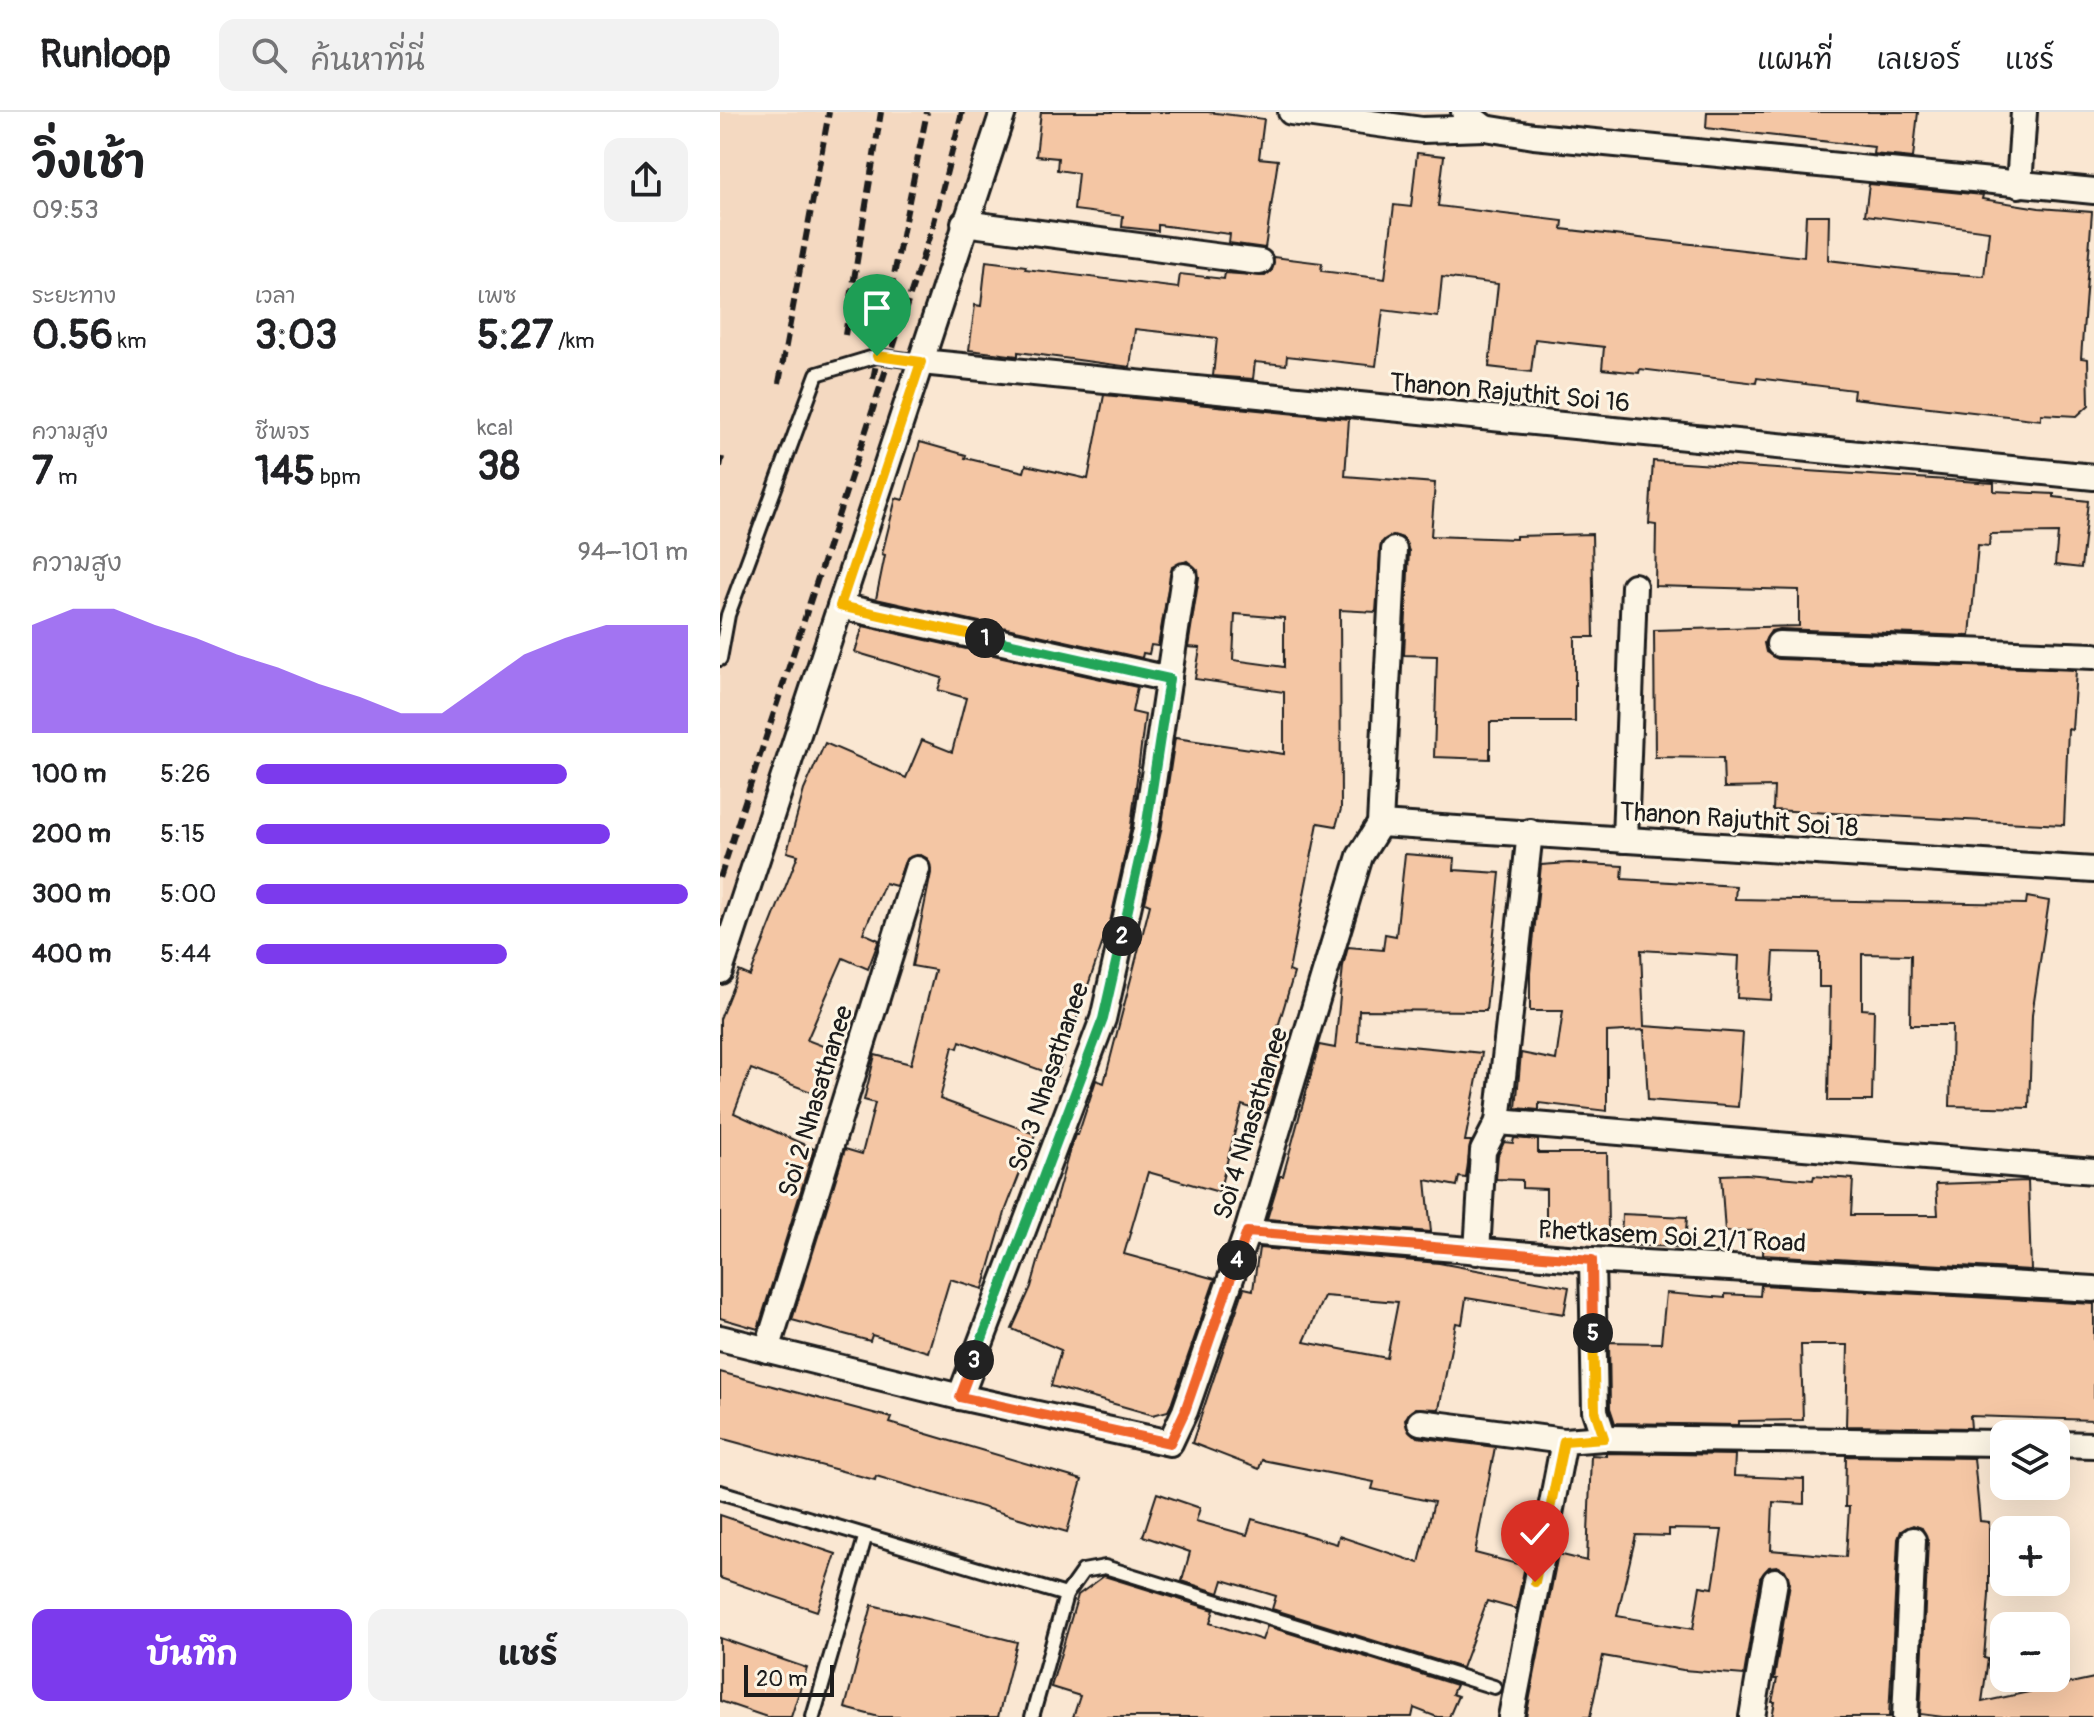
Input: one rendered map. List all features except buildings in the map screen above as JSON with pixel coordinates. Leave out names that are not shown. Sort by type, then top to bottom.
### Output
[{"type":"street","points":[[720,971],[1003,112]]},
{"type":"street","points":[[1291,112],[1422,130],[1485,128],[2094,191]]},
{"type":"street","points":[[1464,112],[1485,128]]},
{"type":"street","points":[[2019,185],[2024,112]]},
{"type":"street","points":[[964,223],[1260,262]]},
{"type":"street","name":"Thanon Rajuthit Soi 16","points":[[921,362],[2094,477]]},
{"type":"street","name":"Soi 4 Nhasathanee","points":[[720,1338],[960,1397],[1170,1443],[1185,1411],[1247,1232],[1360,856],[1380,824],[1394,550]]},
{"type":"street","name":"Soi 3 Nhasathanee","points":[[960,1397],[1103,1019],[1146,829],[1184,576]]},
{"type":"street","points":[[1625,840],[1634,586]]},
{"type":"street","points":[[840,606],[1169,679]]},
{"type":"street","points":[[1779,644],[2094,656]]},
{"type":"street","name":"Thanon Rajuthit Soi 18","points":[[1380,824],[2094,870]]},
{"type":"street","points":[[1477,1252],[1483,1151],[1498,1122],[1530,832]]},
{"type":"street","name":"Soi 2 Nhasathanee","points":[[767,1350],[917,869]]},
{"type":"street","points":[[1498,1122],[2094,1171]]},
{"type":"street","name":"Phetkasem Soi 21/1 Road","points":[[1247,1232],[1592,1260],[2094,1289]]},
{"type":"street","points":[[1592,1260],[1595,1411],[1604,1438]]},
{"type":"street","points":[[1420,1422],[1564,1441],[1604,1438],[1990,1443]]},
{"type":"street","points":[[1511,1717],[1564,1441]]},
{"type":"street","points":[[2070,1444],[2094,1445]]},
{"type":"street","points":[[1905,1717],[1913,1540]]},
{"type":"street","points":[[1752,1717],[1775,1581]]},
{"type":"lane","points":[[720,659],[728,615],[817,374],[877,356],[921,362]]},
{"type":"lane","points":[[720,1492],[865,1538],[1066,1595]]},
{"type":"lane","points":[[813,1717],[865,1538]]},
{"type":"lane","points":[[1032,1717],[1066,1595],[1083,1571],[1105,1567],[1494,1687]]},
{"type":"shaded area","points":[[720,112],[1010,112],[720,975]]},
{"type":"railway","points":[[779,383],[829,112]]},
{"type":"railway","points":[[845,335],[881,112]]},
{"type":"railway","points":[[873,379],[927,112]]},
{"type":"railway","points":[[720,878],[934,222],[962,112]]},
{"type":"railway","points":[[720,467],[722,457]]},
{"type":"route","points":[[877,356],[921,362],[840,606],[1169,679],[1146,829],[1103,1019],[960,1397],[1170,1443],[1185,1411],[1247,1232],[1592,1260],[1595,1411],[1604,1438],[1564,1441],[1535,1582]]}]
